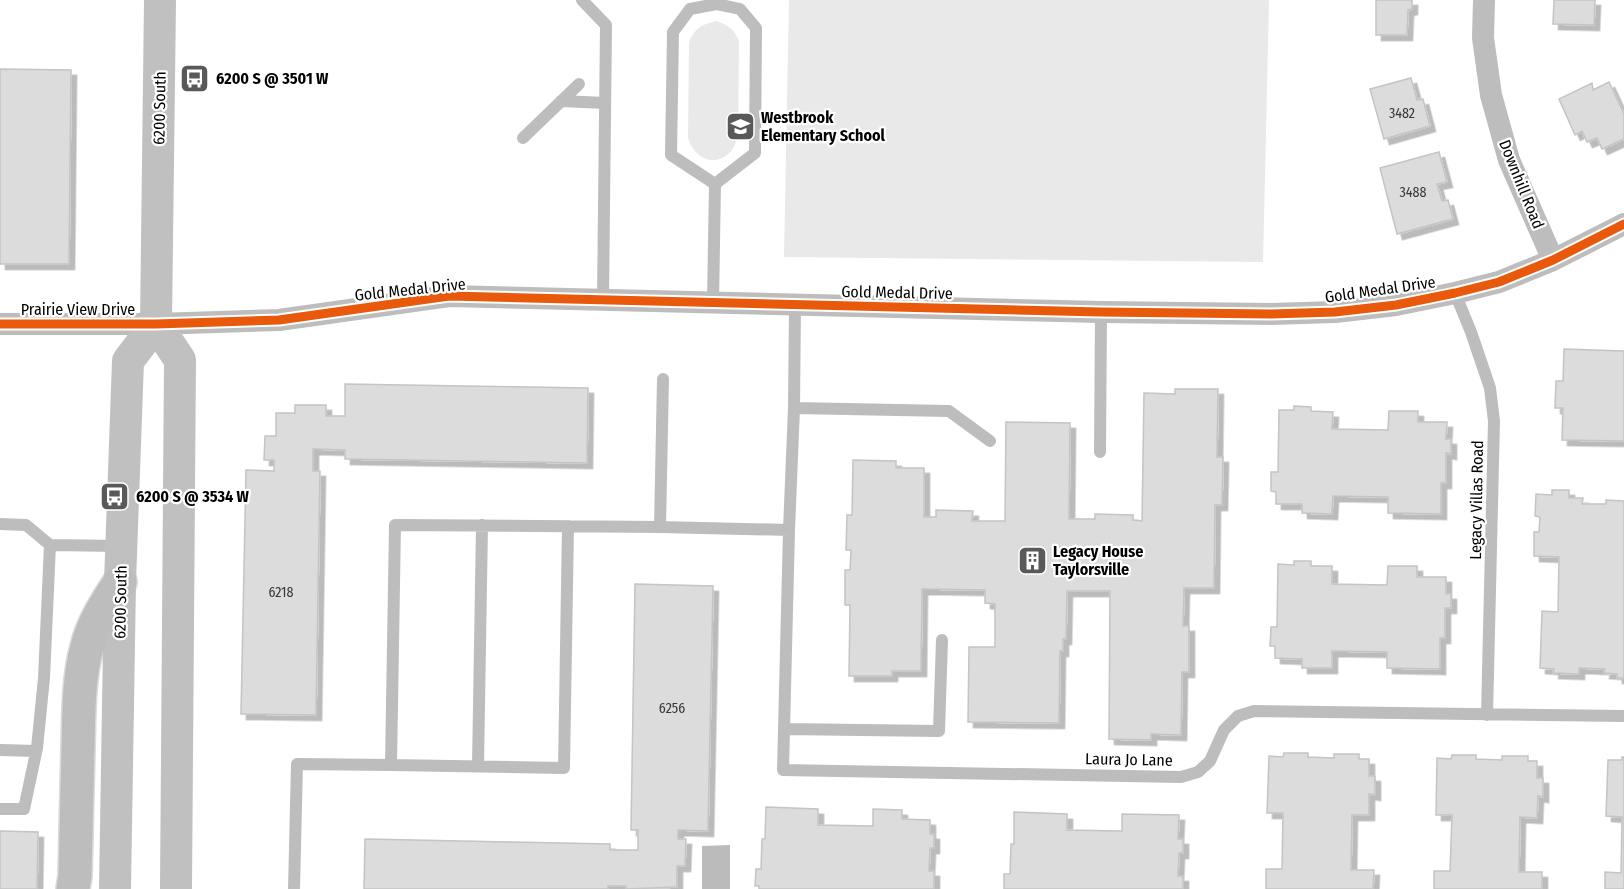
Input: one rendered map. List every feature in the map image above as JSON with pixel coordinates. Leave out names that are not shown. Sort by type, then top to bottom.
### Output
[{"type":"highway","points":[[73,889],[82,664],[95,623],[120,582]]},
{"type":"main road","name":"6200 South","points":[[115,889],[120,582],[128,361],[156,324],[160,0]]},
{"type":"main road","points":[[156,324],[180,360],[176,889]]},
{"type":"street","name":"Downhill Road","points":[[1484,0],[1484,38],[1491,95],[1509,160],[1553,260]]},
{"type":"street","name":"Gold Medal Drive","points":[[156,324],[279,320],[449,296],[1101,312],[1271,314],[1335,312],[1396,305],[1499,282],[1553,260],[1624,224]]},
{"type":"street","name":"Prairie View Drive","points":[[0,324],[156,324]]},
{"type":"lane","points":[[582,0],[606,25],[603,300]]},
{"type":"lane","points":[[716,4],[740,9],[756,27],[755,153],[715,184],[671,156],[673,32],[690,9],[716,4]]},
{"type":"lane","points":[[523,138],[579,84]]},
{"type":"lane","points":[[561,101],[605,103]]},
{"type":"lane","points":[[713,303],[715,184]]},
{"type":"lane","name":"Legacy Villas Road","points":[[1455,293],[1490,388],[1494,421],[1487,715]]},
{"type":"lane","points":[[795,305],[784,729],[939,731],[942,640]]},
{"type":"lane","points":[[1100,452],[1101,312]]},
{"type":"lane","points":[[660,527],[663,379]]},
{"type":"lane","points":[[794,408],[949,411],[990,441]]},
{"type":"lane","points":[[0,524],[26,525],[50,545],[121,546]]},
{"type":"lane","points":[[391,765],[395,525],[789,530]]},
{"type":"lane","points":[[478,766],[483,525]]},
{"type":"lane","points":[[294,889],[297,764],[564,768],[568,526]]},
{"type":"lane","points":[[0,809],[24,809],[36,751],[44,678],[50,545]]},
{"type":"lane","name":"Laura Jo Lane","points":[[784,729],[783,770],[1181,777],[1198,772],[1210,761],[1224,730],[1238,716],[1254,711],[1624,716]]},
{"type":"lane","points":[[0,750],[36,751]]},
{"type":"shaded area","points":[[789,0],[1269,0],[1263,262],[784,257]]},
{"type":"shaded area","points":[[717,21],[731,28],[739,42],[738,137],[726,156],[713,160],[700,156],[688,138],[689,42],[700,27]]},
{"type":"shaded area","points":[[730,845],[730,889],[702,889],[702,846]]},
{"type":"building","points":[[1376,0],[1412,0],[1412,9],[1408,10],[1407,35],[1376,35]]},
{"type":"building","points":[[1554,0],[1595,0],[1594,25],[1553,24]]},
{"type":"building","points":[[0,69],[71,70],[69,264],[0,264]]},
{"type":"building","points":[[1411,78],[1417,100],[1423,99],[1430,126],[1384,139],[1370,89]]},
{"type":"building","points":[[1609,82],[1624,114],[1624,139],[1602,149],[1597,138],[1587,142],[1582,131],[1575,135],[1559,99],[1592,83],[1593,90]]},
{"type":"building","points":[[1439,152],[1447,182],[1437,184],[1442,201],[1448,200],[1453,219],[1397,234],[1380,168]]},
{"type":"building","points":[[1564,349],[1624,351],[1624,441],[1562,440],[1563,408],[1555,408],[1556,381],[1563,381]]},
{"type":"building","points":[[345,384],[588,388],[587,463],[345,459],[345,450],[313,449],[313,471],[320,471],[316,715],[241,714],[246,470],[274,471],[274,460],[264,460],[265,436],[276,436],[276,413],[295,413],[295,405],[326,405],[326,416],[345,416]]},
{"type":"building","name":"Legacy House Taylorsville","points":[[1175,389],[1218,389],[1217,457],[1223,457],[1222,505],[1215,505],[1214,588],[1184,588],[1183,626],[1189,626],[1189,672],[1182,672],[1181,735],[1151,734],[1151,740],[1109,739],[1110,591],[1067,591],[1066,639],[1063,639],[1063,651],[1060,651],[1059,723],[968,722],[969,647],[995,647],[995,604],[985,603],[985,590],[922,589],[921,671],[892,671],[892,676],[849,676],[850,605],[845,605],[845,570],[850,570],[851,550],[846,550],[847,515],[852,515],[853,460],[896,461],[896,468],[924,468],[924,517],[936,517],[936,510],[973,511],[972,521],[1005,521],[1006,422],[1070,423],[1069,519],[1095,519],[1095,514],[1133,515],[1133,520],[1142,521],[1144,393],[1175,394]]},
{"type":"building","points":[[1294,406],[1311,407],[1311,411],[1333,412],[1332,429],[1388,430],[1389,411],[1418,411],[1418,422],[1447,422],[1446,439],[1451,439],[1451,454],[1446,453],[1446,483],[1441,483],[1441,514],[1388,513],[1388,497],[1333,496],[1332,514],[1302,513],[1302,504],[1276,504],[1276,492],[1271,491],[1271,472],[1278,472],[1279,410],[1294,410]]},
{"type":"building","points":[[1552,490],[1569,490],[1569,498],[1583,498],[1582,504],[1606,504],[1606,500],[1624,501],[1624,678],[1617,678],[1617,674],[1604,673],[1605,669],[1579,668],[1579,674],[1553,673],[1554,669],[1540,668],[1542,611],[1558,612],[1559,557],[1534,556],[1534,532],[1539,532],[1540,517],[1535,516],[1536,494],[1552,495]]},
{"type":"building","points":[[1294,561],[1311,561],[1311,566],[1332,566],[1332,584],[1387,585],[1388,566],[1417,566],[1417,577],[1446,577],[1446,594],[1451,594],[1451,608],[1445,608],[1445,638],[1440,638],[1440,669],[1387,668],[1387,652],[1332,651],[1332,668],[1302,668],[1302,659],[1275,658],[1275,646],[1270,646],[1271,627],[1277,627],[1278,564],[1294,565]]},
{"type":"building","points":[[635,584],[713,586],[708,831],[678,830],[678,839],[686,839],[685,866],[677,866],[677,887],[364,889],[365,839],[610,844],[610,850],[638,850],[638,830],[631,830]]},
{"type":"building","points":[[1284,753],[1308,753],[1308,757],[1334,758],[1334,754],[1359,754],[1359,759],[1369,759],[1369,776],[1375,776],[1375,795],[1369,794],[1369,815],[1352,815],[1351,870],[1374,870],[1373,889],[1266,889],[1266,869],[1282,869],[1283,813],[1267,813],[1269,756],[1283,757]]},
{"type":"building","points":[[1452,755],[1476,755],[1476,759],[1502,760],[1502,756],[1528,756],[1528,761],[1537,761],[1537,778],[1543,778],[1543,797],[1538,796],[1537,818],[1520,817],[1519,872],[1542,872],[1542,889],[1434,889],[1434,871],[1450,871],[1452,815],[1436,815],[1437,758],[1451,759]]},
{"type":"building","points":[[1624,757],[1624,889],[1605,889],[1605,872],[1621,873],[1622,817],[1606,816],[1608,760],[1622,760]]},
{"type":"building","points":[[766,807],[818,809],[818,825],[873,826],[873,809],[902,810],[902,819],[930,820],[930,834],[934,834],[934,848],[930,848],[929,871],[934,871],[934,889],[759,889],[759,886],[755,886],[756,869],[761,869]]},
{"type":"building","points":[[1014,812],[1067,814],[1067,830],[1122,831],[1122,814],[1179,815],[1178,839],[1183,839],[1183,853],[1179,853],[1178,876],[1183,876],[1183,889],[1004,889],[1004,874],[1010,874],[1011,844],[1014,844]]},
{"type":"building","points":[[0,831],[38,832],[37,889],[0,889]]},
{"type":"cycle path","points":[[0,324],[156,324],[279,320],[449,296],[1101,312],[1271,314],[1335,312],[1396,305],[1499,282],[1553,260],[1624,224]]},
{"type":"place","name":"6200 S @ 3501 W","points":[[195,78]]},
{"type":"place","name":"Westbrook Elementary School","points":[[740,126]]},
{"type":"place","name":"6200 S @ 3534 W","points":[[115,496]]},
{"type":"place","name":"Legacy House Taylorsville","points":[[1032,560]]}]
